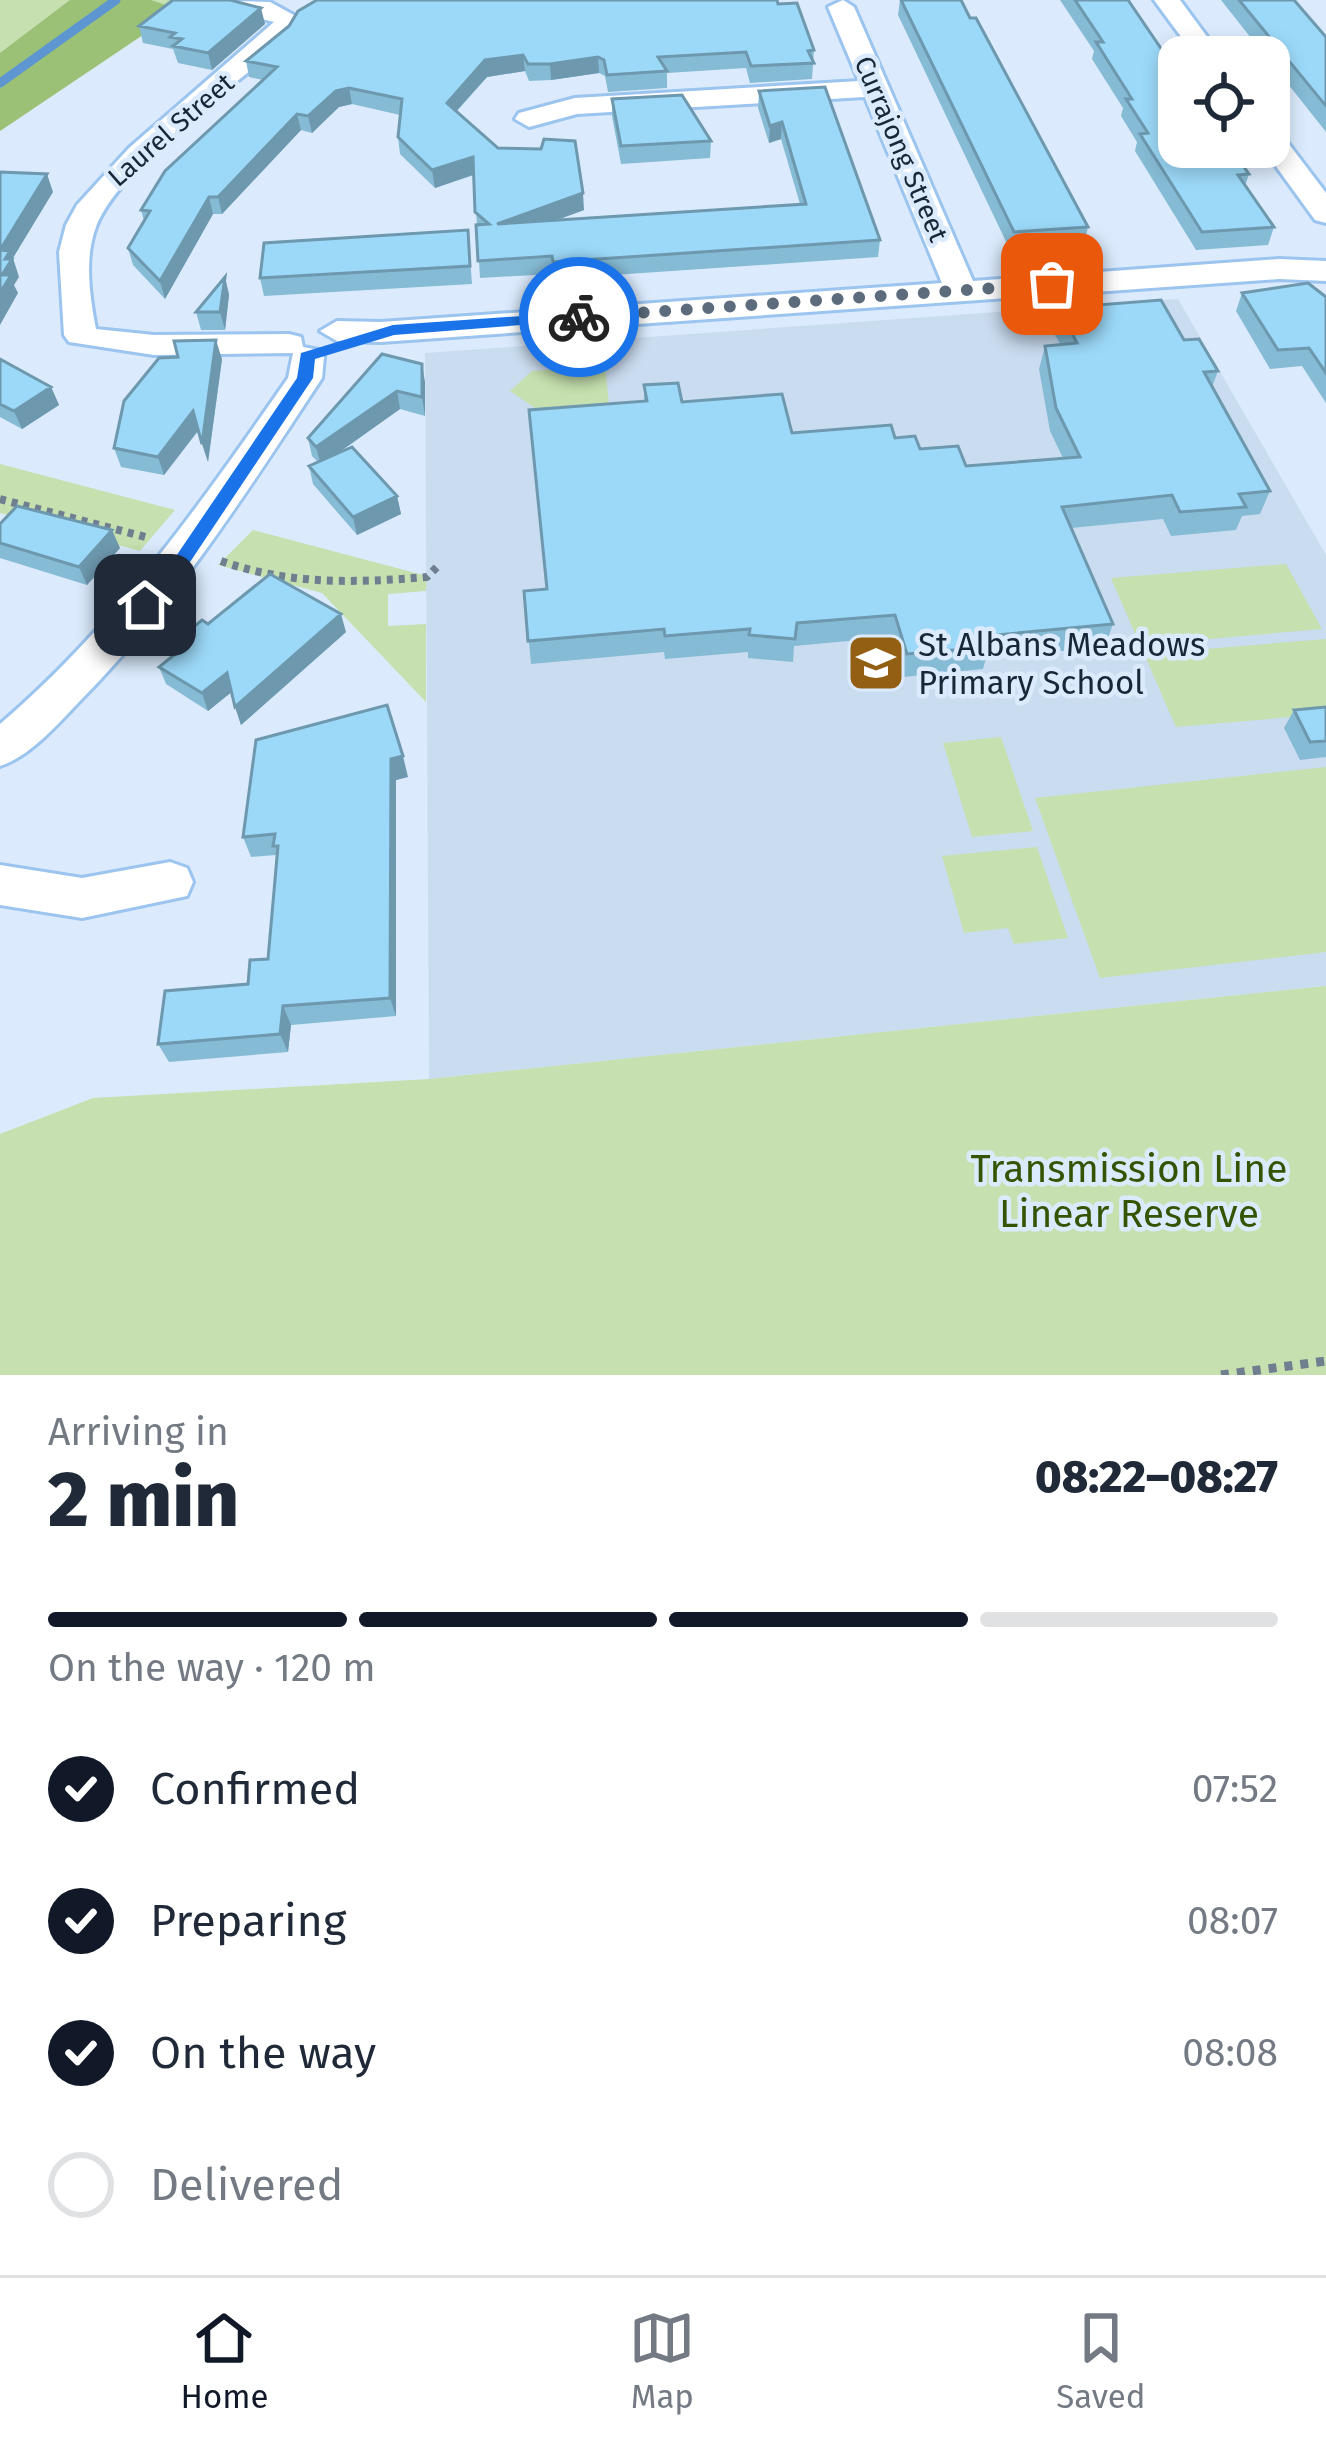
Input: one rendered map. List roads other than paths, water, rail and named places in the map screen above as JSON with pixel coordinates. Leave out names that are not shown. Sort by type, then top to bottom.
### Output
[{"type":"street","name":"Laurel Street","points":[[215,0],[297,15],[106,185],[82,221],[75,248],[74,300],[81,335],[112,345],[317,345],[381,332],[1279,268],[1326,259]]},
{"type":"street","points":[[1167,0],[1194,36]]},
{"type":"street","name":"Currajong Street","points":[[841,7],[961,290]]},
{"type":"street","points":[[529,119],[574,106],[875,88]]},
{"type":"street","points":[[1290,165],[1326,214]]},
{"type":"street","name":"Laurel Street","points":[[1279,268],[1326,271]]},
{"type":"street","points":[[0,749],[58,702],[190,549],[305,378],[317,345]]},
{"type":"street","points":[[0,885],[82,898],[170,881]]},
{"type":"waterway","points":[[0,83],[116,0]]},
{"type":"place","name":"St Albans Meadows Primary School","points":[[876,663]]},
{"type":"park label","name":"Transmission Line Linear Reserve","points":[[1129,1190]]}]
